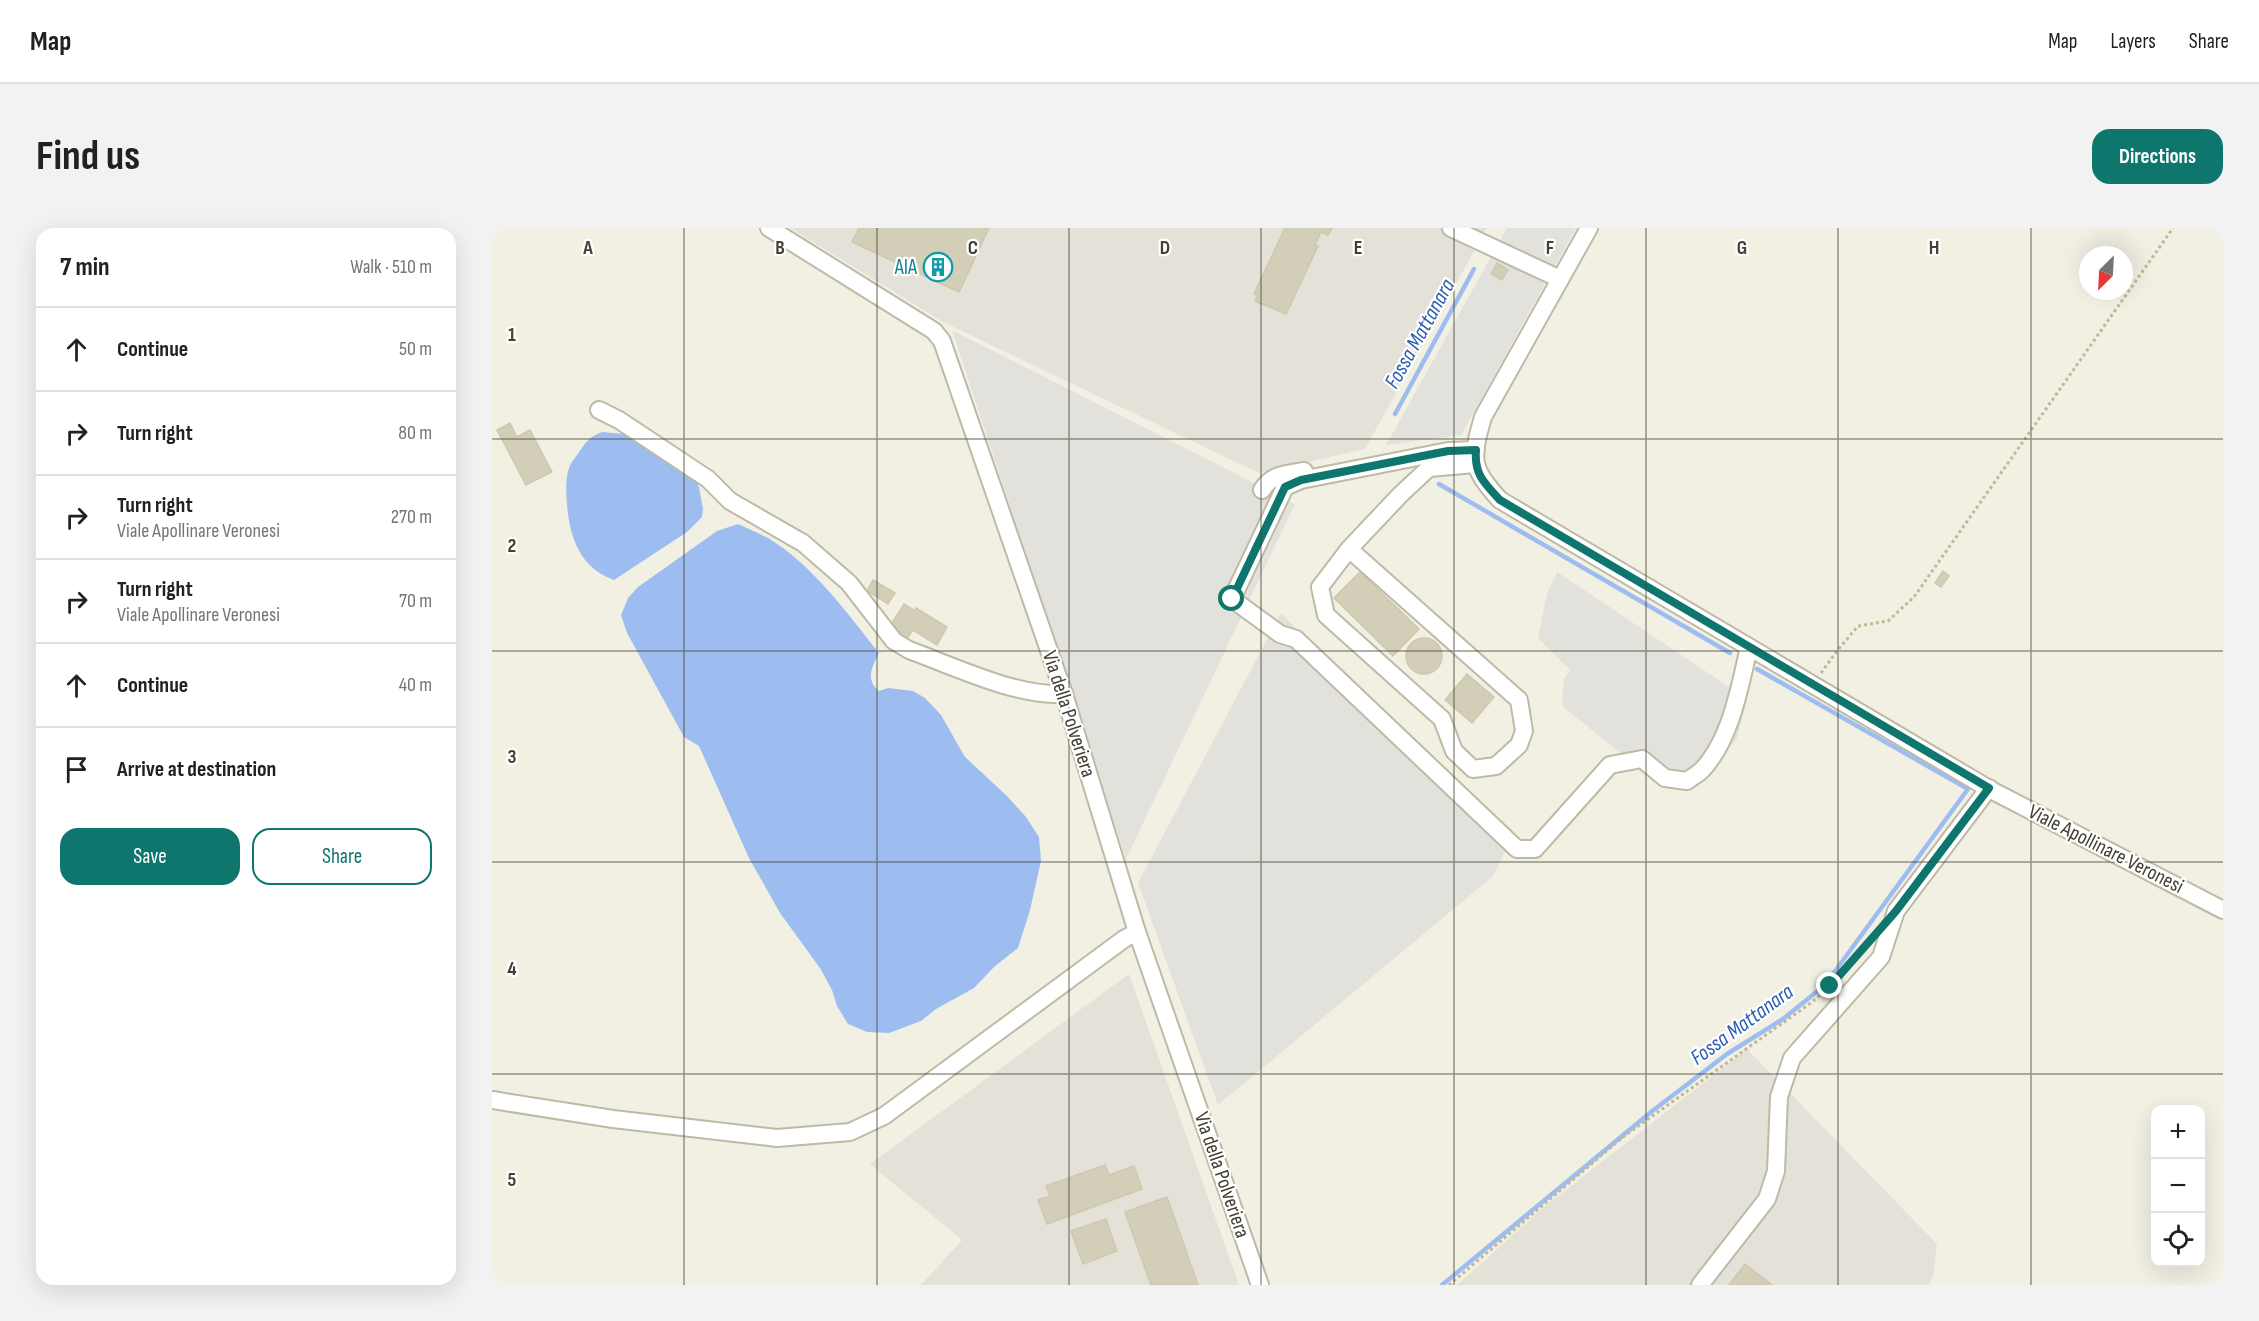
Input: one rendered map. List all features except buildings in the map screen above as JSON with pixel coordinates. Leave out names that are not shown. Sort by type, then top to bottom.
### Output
[{"type":"street","name":"Via della Polveriera","points":[[769,228],[940,337],[1064,694],[1137,932],[1260,1285]]},
{"type":"street","points":[[1451,228],[1560,279]]},
{"type":"street","points":[[1475,457],[1483,417],[1588,228]]},
{"type":"street","points":[[599,410],[619,420],[708,479],[730,501],[803,543],[849,583],[894,641],[901,646],[1023,691],[1048,695],[1064,694]]},
{"type":"street","points":[[1262,490],[1267,482],[1275,477],[1429,445],[1475,457]]},
{"type":"street","points":[[1448,451],[1301,480],[1285,487],[1232,599],[1280,634],[1296,639],[1518,849],[1535,849],[1610,765],[1642,759],[1665,778],[1687,781],[1702,771],[1718,747],[1734,707],[1749,647]]},
{"type":"street","points":[[1349,549],[1519,700],[1524,731],[1519,745],[1496,766],[1473,769],[1454,751],[1442,719],[1326,615],[1320,587],[1349,549],[1429,468],[1475,457]]},
{"type":"street","name":"Viale Apollinare Veronesi","points":[[1475,457],[1483,481],[1500,500],[1989,788],[2223,910]]},
{"type":"street","points":[[1700,1285],[1767,1199],[1776,1171],[1779,1097],[1792,1058],[1881,957],[1896,911],[1989,788]]},
{"type":"street","points":[[492,1100],[614,1119],[777,1138],[850,1132],[884,1116],[1124,939],[1137,932]]},
{"type":"path","points":[[1814,685],[1837,651],[1858,626],[1888,621],[1914,597],[2173,228]]},
{"type":"path","points":[[1449,1285],[1623,1137],[1812,1002],[1830,986],[1874,936]]},
{"type":"shaded area","name":"AIA","points":[[790,228],[1487,228],[1365,449],[1259,473],[945,323]]},
{"type":"shaded area","points":[[1507,228],[1576,228],[1461,435],[1386,445]]},
{"type":"shaded area","points":[[952,330],[1295,504],[1126,859]]},
{"type":"shaded area","points":[[1557,572],[1747,699],[1737,738],[1707,778],[1685,791],[1655,781],[1562,706],[1564,679],[1570,670],[1538,638],[1547,594]]},
{"type":"shaded area","points":[[1281,613],[1508,845],[1493,876],[1218,1105],[1138,883]]},
{"type":"shaded area","points":[[1129,974],[1239,1285],[921,1285],[962,1240],[870,1164]]},
{"type":"shaded area","points":[[1747,1049],[1937,1244],[1933,1277],[1929,1285],[1457,1285],[1544,1207]]},
{"type":"water","points":[[603,432],[623,434],[677,463],[694,476],[699,487],[703,509],[702,517],[687,532],[614,580],[602,575],[585,560],[574,540],[568,517],[566,486],[569,468],[589,439]]},
{"type":"water","points":[[738,524],[785,549],[815,576],[879,653],[871,677],[879,691],[888,688],[913,691],[925,698],[941,715],[965,757],[1007,796],[1026,817],[1039,837],[1041,861],[1030,910],[1018,948],[995,966],[974,988],[936,1009],[921,1021],[889,1033],[867,1032],[848,1024],[820,968],[780,913],[749,858],[699,746],[684,737],[627,633],[621,615],[628,598],[638,587],[717,531]]},
{"type":"waterway","name":"Fossa Mattanara","points":[[1395,414],[1474,269]]},
{"type":"waterway","name":"Fossa Mattanara","points":[[1439,484],[1730,653]]},
{"type":"waterway","name":"Fossa Mattanara","points":[[1442,1285],[1651,1112],[1727,1054],[1783,1019],[1825,985],[1968,789],[1757,669]]},
{"type":"place","name":"AIA","points":[[938,267]]},
{"type":"route","points":[[1232,599],[1285,487],[1301,480],[1448,451],[1476,450],[1475,465],[1483,481],[1500,500],[1989,788],[1896,911],[1830,986]]}]
